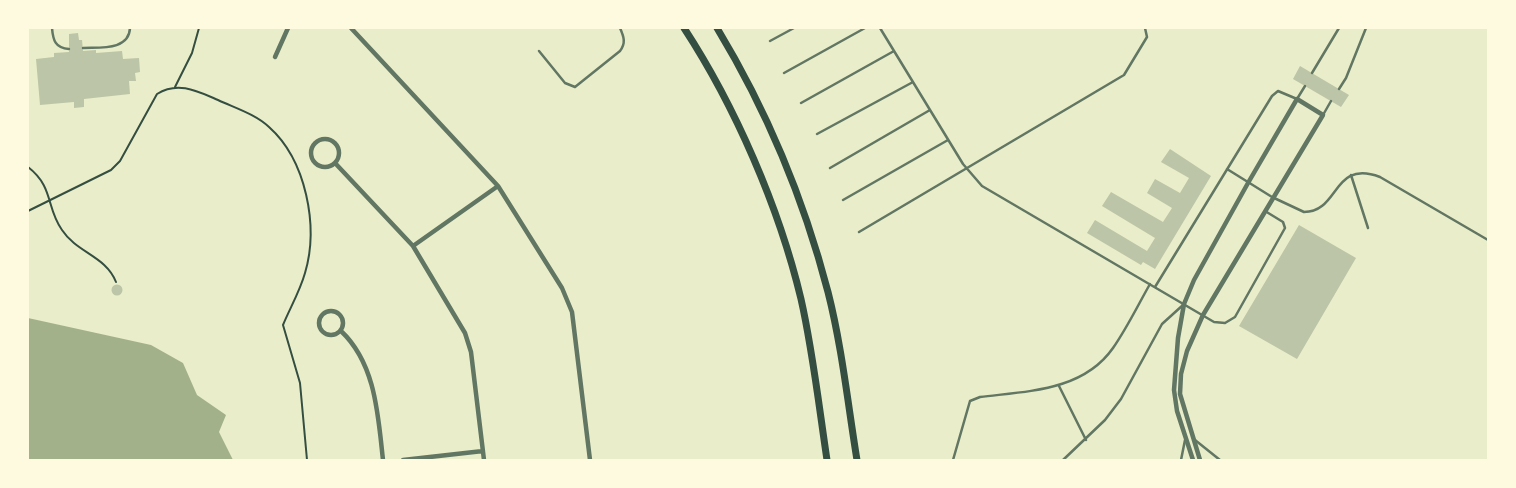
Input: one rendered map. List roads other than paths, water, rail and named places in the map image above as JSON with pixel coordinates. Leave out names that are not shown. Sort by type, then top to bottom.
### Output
[{"type":"main road","points":[[684,28],[732,112],[786,247],[807,331],[827,460]]},
{"type":"main road","points":[[717,28],[747,81],[771,130],[792,180],[812,238],[828,293],[841,358],[857,460]]},
{"type":"street","points":[[275,57],[288,28]]},
{"type":"street","points":[[351,28],[498,186],[562,288],[569,305],[590,460]]},
{"type":"street","points":[[1193,460],[1174,390],[1178,338],[1184,304],[1194,280],[1297,99],[1322,115],[1203,315],[1187,351],[1180,384],[1182,405],[1200,460]]},
{"type":"street","points":[[329,139],[337,145],[339,154],[335,163],[326,167],[316,164],[311,156],[315,142],[329,139]]},
{"type":"street","points":[[335,163],[413,246],[469,343],[484,460]]},
{"type":"street","points":[[413,246],[498,186]]},
{"type":"street","points":[[329,311],[338,313],[343,322],[341,331],[332,336],[323,334],[318,326],[320,316],[329,311]]},
{"type":"street","points":[[341,331],[362,358],[371,383],[378,415],[383,460]]},
{"type":"street","points":[[403,460],[483,451]]},
{"type":"lane","points":[[52,28],[55,43],[59,47],[68,49]]},
{"type":"lane","points":[[83,48],[120,44],[128,36],[130,28]]},
{"type":"lane","points":[[539,51],[565,83],[575,87],[620,52],[624,46],[624,39],[620,28]]},
{"type":"lane","points":[[770,41],[794,28]]},
{"type":"lane","points":[[784,73],[865,28]]},
{"type":"lane","points":[[880,28],[967,170],[982,186],[1219,323],[1231,321],[1235,317],[1285,228],[1283,222],[1264,210]]},
{"type":"lane","points":[[859,232],[1124,76],[1146,37],[1145,28]]},
{"type":"lane","points":[[1312,74],[1339,28]]},
{"type":"lane","points":[[1339,89],[1346,78],[1366,28]]},
{"type":"lane","points":[[801,103],[894,51]]},
{"type":"lane","points":[[817,134],[913,82]]},
{"type":"lane","points":[[1156,287],[1275,92],[1283,91],[1297,99],[1305,86]]},
{"type":"lane","points":[[1322,115],[1331,102]]},
{"type":"lane","points":[[830,168],[930,110]]},
{"type":"lane","points":[[843,200],[948,140]]},
{"type":"lane","points":[[1227,169],[1272,197],[1300,211],[1312,211],[1322,206],[1338,185],[1351,175],[1364,172],[1380,177],[1488,240]]},
{"type":"lane","points":[[1351,175],[1368,228]]},
{"type":"lane","points":[[953,460],[970,401],[980,397],[1059,386],[1090,370],[1108,354],[1150,284]]},
{"type":"lane","points":[[1063,460],[1105,420],[1121,399],[1162,324],[1184,304]]},
{"type":"lane","points":[[1059,386],[1086,440]]},
{"type":"lane","points":[[1192,437],[1220,460]]},
{"type":"lane","points":[[1181,460],[1186,438]]}]
